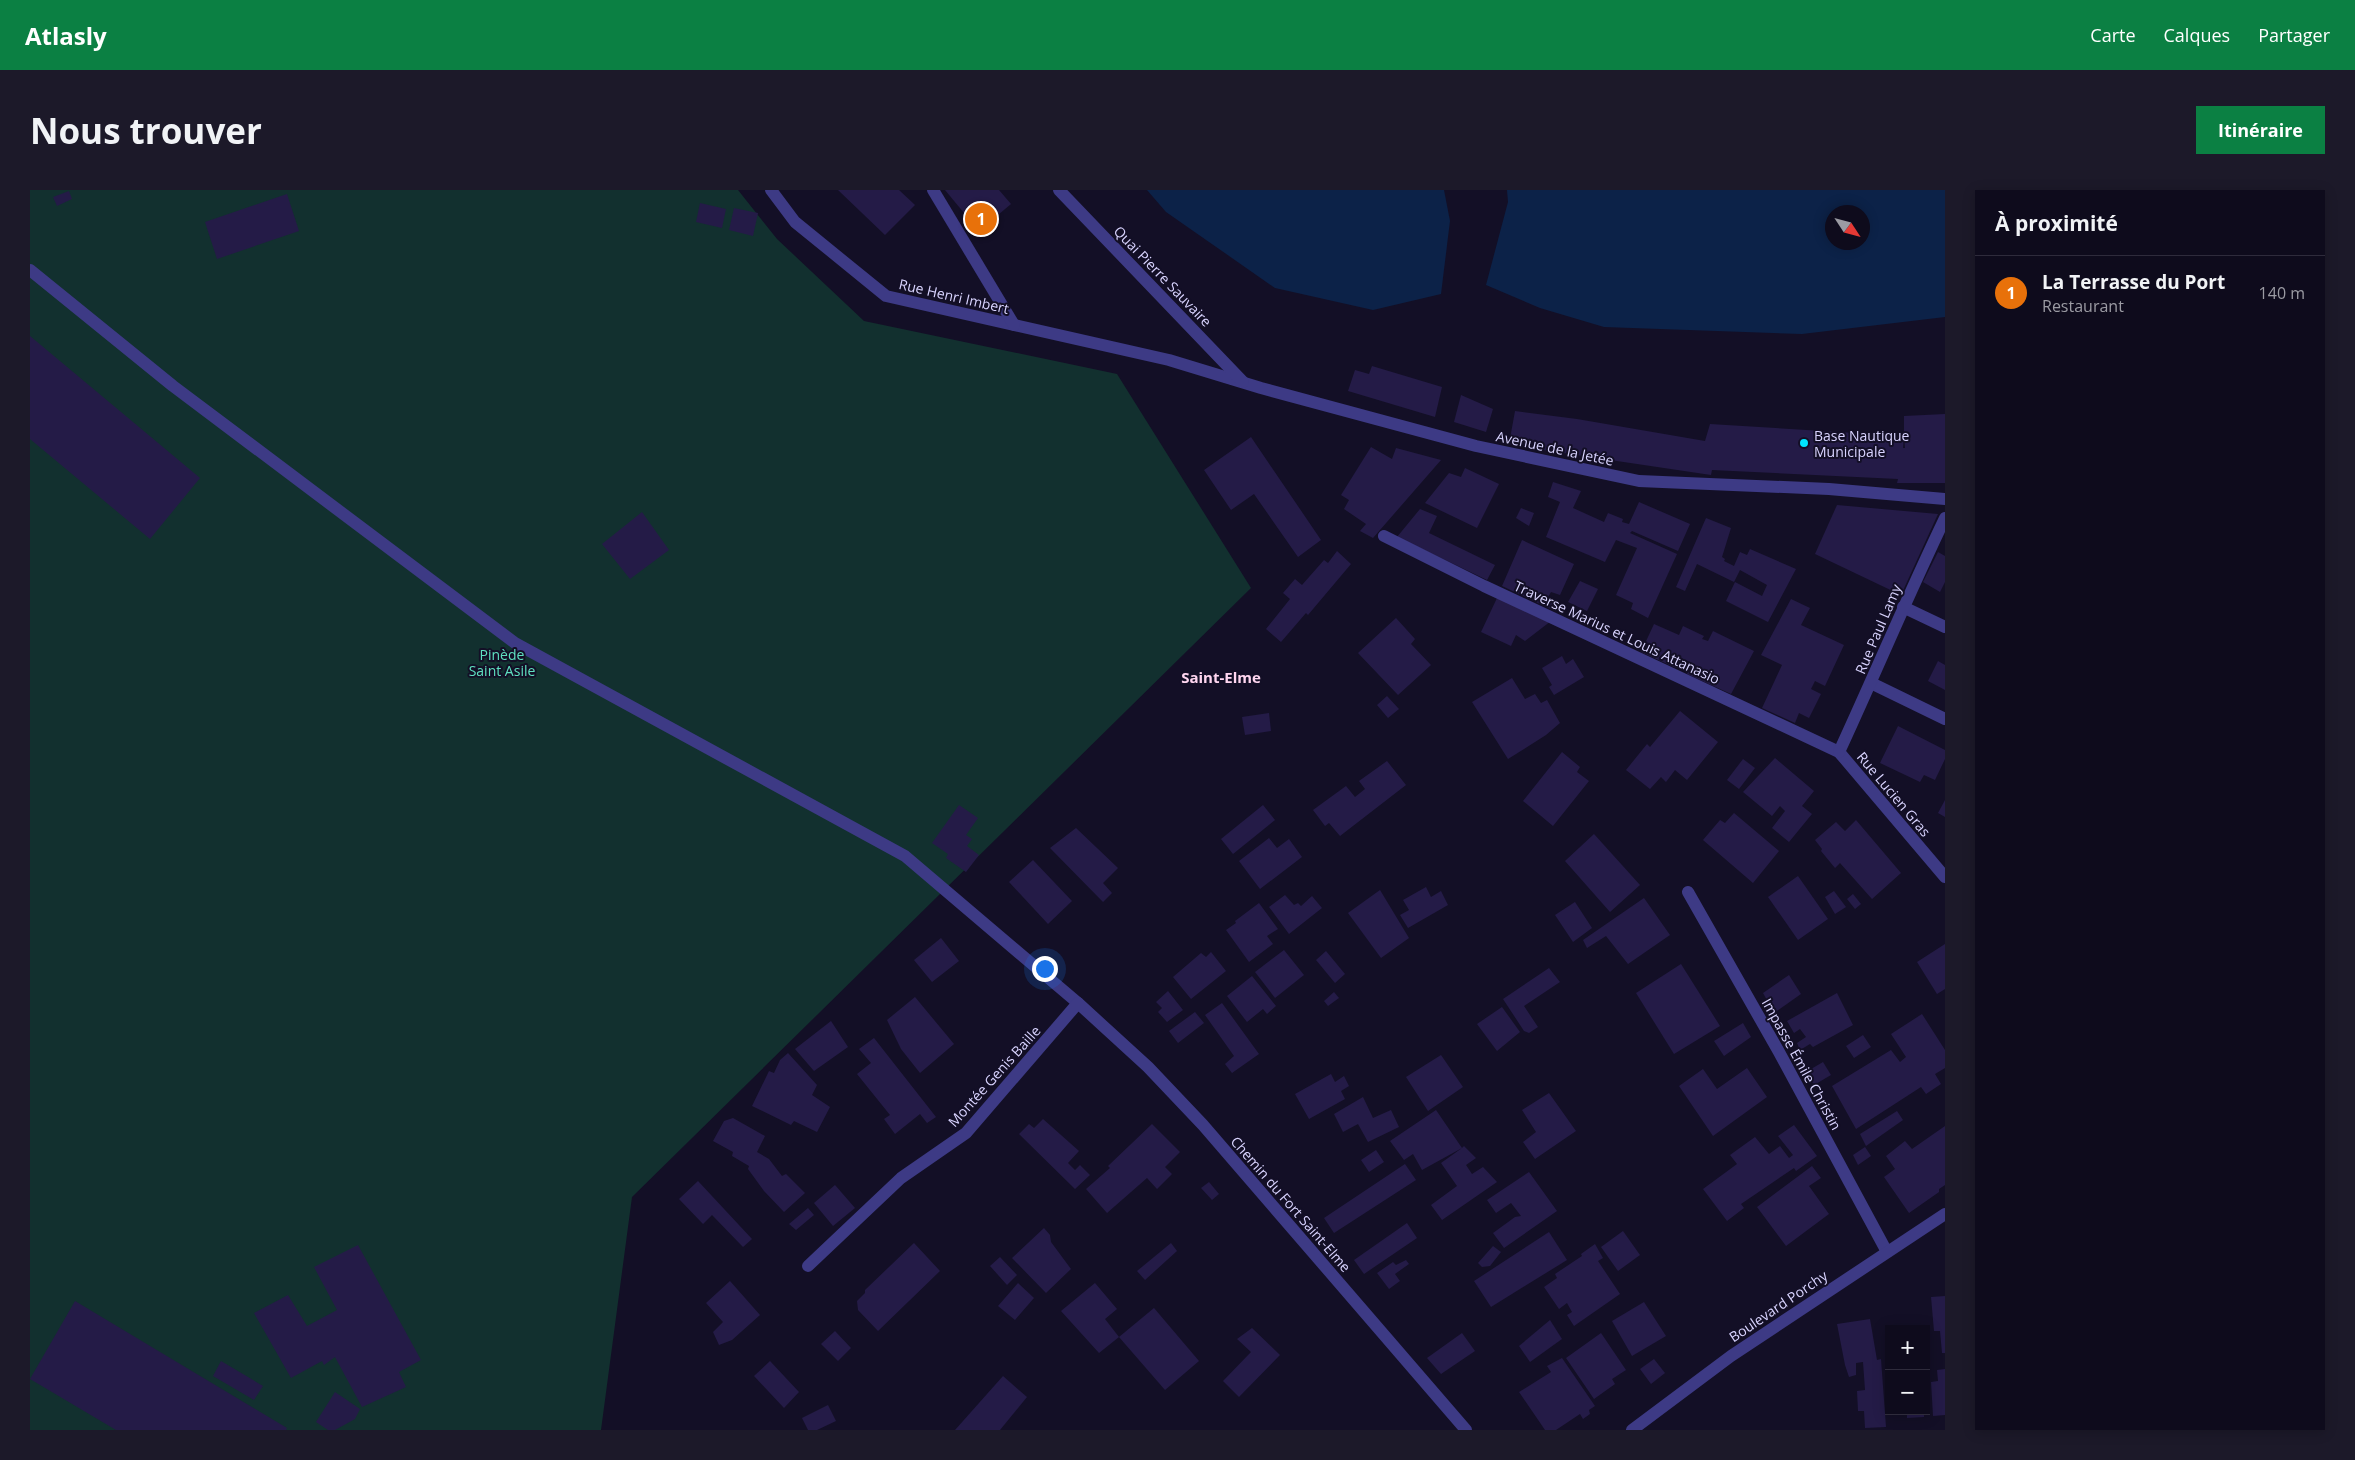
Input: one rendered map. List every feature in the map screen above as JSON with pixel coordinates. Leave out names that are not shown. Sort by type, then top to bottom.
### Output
[{"type":"street","name":"Rue Henri Imbert","points":[[771,190],[794,222],[886,296],[1169,360]]},
{"type":"street","points":[[933,190],[1014,325]]},
{"type":"street","name":"Quai Pierre Sauvaire","points":[[1059,190],[1245,384]]},
{"type":"street","name":"Chemin du Fort Saint-Elme","points":[[30,270],[173,386],[515,643],[905,856],[1080,1005],[1148,1067],[1203,1124],[1466,1430]]},
{"type":"street","name":"Avenue de la Jetée","points":[[1169,360],[1245,384],[1476,446],[1639,481],[1829,489],[1945,499]]},
{"type":"street","name":"Rue Paul Lamy","points":[[1839,752],[1903,607],[1945,518]]},
{"type":"street","name":"Traverse Marius et Louis Attanasio","points":[[1384,536],[1484,586],[1839,752]]},
{"type":"street","points":[[1903,607],[1945,627]]},
{"type":"street","points":[[1871,683],[1945,719]]},
{"type":"street","name":"Rue Lucien Gras","points":[[1839,752],[1945,878]]},
{"type":"street","name":"Impasse Émile Christin","points":[[1688,892],[1779,1052],[1887,1252]]},
{"type":"street","name":"Montée Genis Baille","points":[[808,1266],[901,1178],[966,1133],[1080,1005]]},
{"type":"street","name":"Boulevard Porchy","points":[[1632,1430],[1731,1356],[1945,1214]]},
{"type":"green space","name":"Pinède Saint Asile","points":[[30,190],[738,190],[777,239],[864,321],[1117,374],[1251,588],[632,1197],[601,1430],[30,1430]]},
{"type":"water","points":[[1147,190],[1444,190],[1450,221],[1441,294],[1373,310],[1275,288],[1166,212]]},
{"type":"water","points":[[1507,190],[1945,190],[1945,317],[1802,334],[1604,327],[1540,308],[1486,285],[1508,202]]},
{"type":"building","points":[[838,190],[899,190],[915,205],[885,235]]},
{"type":"building","points":[[945,190],[999,190],[1011,204],[979,231]]},
{"type":"building","points":[[69,191],[72,199],[57,206],[53,197]]},
{"type":"building","points":[[287,194],[299,231],[217,259],[205,222]]},
{"type":"building","points":[[700,203],[726,209],[722,228],[696,222]]},
{"type":"building","points":[[734,208],[758,213],[753,236],[729,230]]},
{"type":"building","points":[[30,336],[200,478],[150,539],[30,439]]},
{"type":"building","points":[[1372,366],[1442,387],[1435,417],[1348,391],[1355,370],[1369,374]]},
{"type":"building","points":[[1461,395],[1493,409],[1486,432],[1454,422]]},
{"type":"building","points":[[1515,411],[1577,419],[1705,441],[1710,424],[1904,436],[1903,448],[1905,448],[1904,416],[1945,414],[1945,483],[1897,483],[1898,479],[1712,470],[1711,475],[1543,450],[1509,444]]},
{"type":"building","points":[[1251,437],[1321,540],[1298,557],[1254,494],[1231,510],[1204,470]]},
{"type":"building","points":[[1371,447],[1392,459],[1396,448],[1441,460],[1373,538],[1360,531],[1366,524],[1344,509],[1349,500],[1341,495]]},
{"type":"building","points":[[1465,468],[1499,484],[1477,528],[1425,503],[1449,473],[1461,477]]},
{"type":"building","points":[[1553,482],[1581,491],[1573,508],[1604,522],[1608,513],[1623,519],[1622,522],[1629,524],[1639,502],[1690,524],[1678,551],[1632,531],[1630,533],[1677,554],[1648,618],[1631,609],[1633,603],[1616,595],[1637,548],[1616,540],[1605,562],[1546,537],[1560,502],[1548,497]]},
{"type":"building","points":[[1837,505],[1938,514],[1901,595],[1815,554]]},
{"type":"building","points":[[1521,508],[1534,513],[1529,526],[1516,518]]},
{"type":"building","points":[[1420,509],[1437,516],[1429,533],[1495,565],[1487,580],[1397,537]]},
{"type":"building","points":[[642,512],[669,550],[630,579],[602,544]]},
{"type":"building","points":[[1706,518],[1731,528],[1722,557],[1725,559],[1724,561],[1734,566],[1740,552],[1747,555],[1750,549],[1796,569],[1768,622],[1726,601],[1735,582],[1762,596],[1767,585],[1740,570],[1734,582],[1697,564],[1685,591],[1676,587]]},
{"type":"building","points":[[1522,540],[1574,564],[1560,595],[1551,592],[1547,599],[1558,604],[1555,611],[1502,586]]},
{"type":"building","points":[[1337,551],[1351,564],[1308,615],[1306,613],[1281,642],[1266,629],[1290,599],[1283,593],[1295,579],[1302,585],[1324,560],[1328,563]]},
{"type":"building","points":[[1938,552],[1945,556],[1945,582],[1940,592],[1923,582]]},
{"type":"building","points":[[1580,581],[1598,589],[1587,611],[1568,602]]},
{"type":"building","points":[[1497,598],[1551,621],[1525,641],[1516,635],[1511,646],[1481,632]]},
{"type":"building","points":[[1791,599],[1810,608],[1801,625],[1844,645],[1825,686],[1815,681],[1811,689],[1821,694],[1809,718],[1799,713],[1795,723],[1762,708],[1782,665],[1761,655]]},
{"type":"building","points":[[1396,618],[1415,639],[1411,644],[1431,665],[1398,695],[1358,653]]},
{"type":"building","points":[[1654,624],[1679,635],[1683,626],[1704,636],[1702,639],[1708,641],[1713,631],[1754,651],[1731,694],[1687,674],[1692,663],[1681,658],[1676,668],[1641,652]]},
{"type":"building","points":[[1562,656],[1566,664],[1573,659],[1584,677],[1554,695],[1549,687],[1552,685],[1542,668]]},
{"type":"building","points":[[1938,661],[1945,665],[1945,690],[1928,681]]},
{"type":"building","points":[[1512,678],[1525,699],[1535,694],[1541,703],[1547,700],[1560,723],[1546,735],[1508,759],[1472,702]]},
{"type":"building","points":[[1387,696],[1399,709],[1388,718],[1377,705]]},
{"type":"building","points":[[1680,711],[1718,742],[1687,780],[1675,770],[1666,782],[1661,777],[1650,789],[1626,770],[1647,744],[1650,747]]},
{"type":"building","points":[[1269,713],[1271,731],[1245,735],[1242,717]]},
{"type":"building","points":[[1898,726],[1945,750],[1945,759],[1935,780],[1924,775],[1920,782],[1880,763]]},
{"type":"building","points":[[1562,752],[1580,767],[1577,772],[1589,781],[1553,826],[1523,801]]},
{"type":"building","points":[[1775,758],[1814,791],[1802,806],[1812,814],[1789,842],[1772,828],[1785,811],[1780,806],[1772,816],[1743,792]]},
{"type":"building","points":[[1743,759],[1755,768],[1739,789],[1727,780]]},
{"type":"building","points":[[1387,761],[1406,785],[1340,836],[1329,823],[1325,826],[1313,810],[1346,786],[1355,797],[1365,789],[1359,781]]},
{"type":"building","points":[[1945,800],[1945,817],[1938,813]]},
{"type":"building","points":[[959,805],[978,818],[966,835],[972,839],[967,846],[979,855],[966,872],[946,858],[948,854],[932,843]]},
{"type":"building","points":[[1263,805],[1275,820],[1233,854],[1221,839]]},
{"type":"building","points":[[1734,813],[1779,851],[1753,883],[1703,840],[1720,820],[1725,823]]},
{"type":"building","points":[[1856,820],[1901,873],[1872,899],[1840,863],[1835,868],[1821,851],[1822,849],[1815,840],[1836,822],[1845,831]]},
{"type":"building","points":[[1076,828],[1118,868],[1103,883],[1112,893],[1103,902],[1050,848]]},
{"type":"building","points":[[1594,834],[1640,885],[1610,912],[1565,861]]},
{"type":"building","points":[[1269,838],[1277,848],[1289,839],[1302,857],[1260,889],[1239,861]]},
{"type":"building","points":[[1033,860],[1072,901],[1048,924],[1009,882]]},
{"type":"building","points":[[1798,876],[1828,919],[1798,940],[1768,897]]},
{"type":"building","points":[[1426,887],[1431,897],[1441,891],[1448,905],[1408,928],[1400,915],[1409,910],[1403,900]]},
{"type":"building","points":[[1380,890],[1409,938],[1381,958],[1348,913]]},
{"type":"building","points":[[1834,891],[1846,907],[1835,914],[1825,897]]},
{"type":"building","points":[[1853,894],[1861,904],[1855,909],[1847,899]]},
{"type":"building","points":[[1285,895],[1294,905],[1298,903],[1301,906],[1312,896],[1322,908],[1289,934],[1269,907]]},
{"type":"building","points":[[1644,898],[1670,935],[1628,964],[1606,936],[1587,948],[1583,940]]},
{"type":"building","points":[[1575,902],[1592,928],[1573,942],[1555,915]]},
{"type":"building","points":[[1259,903],[1278,929],[1267,936],[1273,944],[1249,962],[1226,930]]},
{"type":"building","points":[[941,938],[959,961],[932,982],[914,960]]},
{"type":"building","points":[[1945,944],[1945,989],[1937,994],[1917,962]]},
{"type":"building","points":[[1284,950],[1304,975],[1275,998],[1255,972]]},
{"type":"building","points":[[1326,951],[1345,974],[1335,983],[1316,960]]},
{"type":"building","points":[[1211,952],[1226,971],[1191,999],[1173,977],[1201,953],[1206,957]]},
{"type":"building","points":[[1681,964],[1720,1026],[1674,1054],[1636,993]]},
{"type":"building","points":[[1549,968],[1560,982],[1524,1006],[1538,1027],[1529,1033],[1524,1031],[1503,999]]},
{"type":"building","points":[[1789,975],[1801,994],[1774,1013],[1763,993]]},
{"type":"building","points":[[1252,976],[1276,1006],[1267,1014],[1263,1009],[1247,1022],[1227,996]]},
{"type":"building","points":[[1168,991],[1183,1010],[1167,1022],[1158,1012],[1162,1008],[1156,1002]]},
{"type":"building","points":[[1334,992],[1339,998],[1328,1006],[1324,1001]]},
{"type":"building","points":[[1837,993],[1853,1025],[1813,1047],[1810,1044],[1800,1050],[1797,1043],[1806,1037],[1800,1029],[1794,1033],[1787,1021]]},
{"type":"building","points":[[915,997],[954,1044],[920,1073],[901,1049],[887,1020]]},
{"type":"building","points":[[1222,1003],[1259,1054],[1232,1073],[1225,1064],[1234,1056],[1205,1015]]},
{"type":"building","points":[[1502,1007],[1520,1032],[1497,1051],[1477,1024]]},
{"type":"building","points":[[1195,1012],[1204,1023],[1178,1043],[1169,1031]]},
{"type":"building","points":[[1922,1014],[1945,1050],[1945,1068],[1935,1074],[1941,1084],[1926,1094],[1921,1087],[1856,1129],[1832,1086],[1891,1050],[1900,1062],[1906,1057],[1891,1034]]},
{"type":"building","points":[[831,1021],[848,1047],[814,1071],[795,1049]]},
{"type":"building","points":[[1743,1023],[1751,1037],[1724,1056],[1714,1041]]},
{"type":"building","points":[[1863,1035],[1871,1047],[1854,1058],[1846,1046]]},
{"type":"building","points":[[874,1038],[936,1117],[927,1123],[920,1114],[895,1134],[884,1119],[890,1115],[857,1074],[871,1063],[859,1049]]},
{"type":"building","points":[[788,1053],[817,1085],[812,1095],[830,1107],[817,1132],[794,1121],[791,1125],[752,1106],[769,1071],[774,1073],[780,1060]]},
{"type":"building","points":[[1441,1055],[1463,1087],[1428,1111],[1406,1077]]},
{"type":"building","points":[[1823,1062],[1831,1075],[1814,1085],[1806,1072]]},
{"type":"building","points":[[1747,1068],[1767,1097],[1713,1136],[1679,1086],[1703,1069],[1717,1089]]},
{"type":"building","points":[[1331,1074],[1335,1082],[1344,1076],[1349,1086],[1341,1091],[1345,1099],[1309,1119],[1295,1094]]},
{"type":"building","points":[[1549,1093],[1576,1131],[1535,1159],[1523,1142],[1536,1132],[1522,1110]]},
{"type":"building","points":[[1363,1097],[1373,1118],[1391,1110],[1399,1127],[1368,1142],[1358,1124],[1343,1132],[1334,1114]]},
{"type":"building","points":[[1436,1110],[1462,1148],[1422,1170],[1413,1154],[1404,1160],[1390,1141]]},
{"type":"building","points":[[1897,1111],[1903,1120],[1866,1146],[1860,1134]]},
{"type":"building","points":[[733,1118],[765,1136],[757,1152],[769,1159],[782,1176],[786,1174],[805,1193],[784,1212],[764,1191],[748,1169],[749,1166],[732,1156],[733,1152],[713,1141],[724,1121]]},
{"type":"building","points":[[1043,1119],[1079,1151],[1068,1163],[1075,1170],[1080,1165],[1090,1175],[1075,1189],[1019,1134],[1029,1124],[1034,1128]]},
{"type":"building","points":[[1152,1124],[1180,1152],[1165,1167],[1172,1174],[1157,1189],[1147,1178],[1107,1213],[1086,1189],[1110,1168],[1108,1166]]},
{"type":"building","points":[[1794,1125],[1817,1156],[1796,1171],[1794,1168],[1741,1204],[1744,1208],[1727,1221],[1703,1189],[1737,1164],[1730,1155],[1755,1137],[1769,1154],[1780,1146],[1789,1158],[1793,1155],[1778,1136]]},
{"type":"building","points":[[1945,1126],[1945,1185],[1939,1189],[1939,1192],[1909,1213],[1884,1177],[1895,1169],[1886,1156],[1905,1141],[1912,1149]]},
{"type":"building","points":[[1464,1146],[1476,1158],[1466,1165],[1472,1174],[1483,1167],[1497,1182],[1442,1220],[1431,1205],[1457,1186],[1441,1163]]},
{"type":"building","points":[[1865,1147],[1871,1156],[1858,1165],[1853,1155]]},
{"type":"building","points":[[1376,1150],[1384,1162],[1369,1172],[1361,1160]]},
{"type":"building","points":[[1405,1164],[1416,1180],[1334,1233],[1324,1218]]},
{"type":"building","points":[[1812,1166],[1821,1178],[1809,1186],[1829,1214],[1786,1246],[1757,1207]]},
{"type":"building","points":[[1529,1172],[1557,1211],[1504,1248],[1493,1233],[1515,1217],[1521,1216],[1511,1203],[1496,1213],[1487,1200]]},
{"type":"building","points":[[698,1181],[752,1239],[743,1247],[712,1215],[703,1224],[679,1199]]},
{"type":"building","points":[[1209,1182],[1219,1194],[1212,1200],[1201,1188]]},
{"type":"building","points":[[835,1185],[855,1208],[833,1226],[814,1203]]},
{"type":"building","points":[[808,1208],[814,1215],[796,1230],[789,1224]]},
{"type":"building","points":[[1407,1223],[1417,1238],[1364,1274],[1354,1260]]},
{"type":"building","points":[[1044,1228],[1050,1235],[1051,1242],[1071,1269],[1046,1293],[1012,1258]]},
{"type":"building","points":[[1623,1231],[1640,1255],[1618,1271],[1601,1247]]},
{"type":"building","points":[[1549,1232],[1567,1260],[1491,1307],[1474,1281]]},
{"type":"building","points":[[914,1243],[940,1271],[878,1331],[858,1310],[857,1301],[865,1293],[865,1290]]},
{"type":"building","points":[[1171,1243],[1177,1251],[1145,1280],[1137,1271]]},
{"type":"building","points":[[1595,1244],[1603,1258],[1598,1261],[1620,1294],[1574,1326],[1567,1315],[1572,1312],[1567,1303],[1559,1309],[1544,1287],[1557,1278],[1555,1274],[1582,1256],[1581,1254]]},
{"type":"building","points":[[358,1245],[421,1360],[399,1372],[406,1387],[362,1407],[335,1357],[324,1365],[322,1361],[291,1378],[254,1313],[288,1295],[307,1326],[337,1310],[314,1267]]},
{"type":"building","points":[[1493,1246],[1501,1252],[1490,1266],[1482,1267],[1478,1263]]},
{"type":"building","points":[[1000,1257],[1017,1275],[1007,1285],[990,1266]]},
{"type":"building","points":[[1406,1260],[1409,1264],[1395,1274],[1400,1281],[1389,1289],[1377,1273],[1393,1262],[1396,1265]]},
{"type":"building","points":[[730,1281],[760,1315],[732,1340],[719,1345],[713,1332],[723,1322],[706,1303]]},
{"type":"building","points":[[1018,1283],[1034,1298],[1015,1320],[998,1306]]},
{"type":"building","points":[[1095,1283],[1117,1309],[1105,1319],[1119,1337],[1099,1353],[1061,1311]]},
{"type":"building","points":[[1945,1296],[1945,1353],[1942,1353],[1940,1331],[1934,1331],[1931,1297]]},
{"type":"building","points":[[75,1301],[287,1428],[286,1430],[116,1430],[30,1379]]},
{"type":"building","points":[[1644,1302],[1666,1336],[1632,1356],[1612,1321]]},
{"type":"building","points":[[1154,1308],[1199,1361],[1165,1390],[1119,1337]]},
{"type":"building","points":[[1870,1319],[1877,1360],[1881,1359],[1886,1427],[1865,1428],[1864,1411],[1858,1411],[1857,1391],[1865,1390],[1863,1362],[1856,1363],[1856,1375],[1849,1377],[1837,1324]]},
{"type":"building","points":[[1550,1320],[1562,1339],[1530,1362],[1519,1346]]},
{"type":"building","points":[[1252,1328],[1280,1355],[1239,1397],[1223,1381],[1251,1352],[1237,1339]]},
{"type":"building","points":[[835,1331],[851,1348],[838,1361],[821,1344]]},
{"type":"building","points":[[1462,1333],[1475,1351],[1441,1374],[1427,1358]]},
{"type":"building","points":[[1601,1333],[1626,1370],[1612,1379],[1615,1384],[1594,1399],[1566,1358]]},
{"type":"building","points":[[1562,1358],[1595,1406],[1589,1410],[1590,1414],[1583,1419],[1580,1414],[1556,1430],[1545,1430],[1519,1392],[1551,1372],[1547,1366]]},
{"type":"building","points":[[1654,1359],[1665,1373],[1651,1384],[1640,1369]]},
{"type":"building","points":[[221,1361],[263,1386],[254,1400],[213,1376]]},
{"type":"building","points":[[770,1361],[799,1392],[784,1408],[754,1376]]},
{"type":"building","points":[[1945,1369],[1945,1415],[1933,1416],[1931,1382],[1938,1381],[1937,1370]]},
{"type":"building","points":[[1003,1376],[1027,1397],[1000,1430],[955,1430]]},
{"type":"building","points":[[335,1392],[360,1409],[355,1419],[335,1430],[328,1430],[316,1422]]},
{"type":"building","points":[[828,1405],[836,1421],[817,1430],[808,1430],[802,1418]]},
{"type":"building","points":[[1907,1415],[1924,1415],[1924,1417],[1907,1418]]},
{"type":"place","name":"La Terrasse du Port","points":[[981,219]]},
{"type":"place","name":"Base Nautique Municipale","points":[[1804,443]]},
{"type":"district","name":"Saint-Elme","points":[[1221,677]]}]
